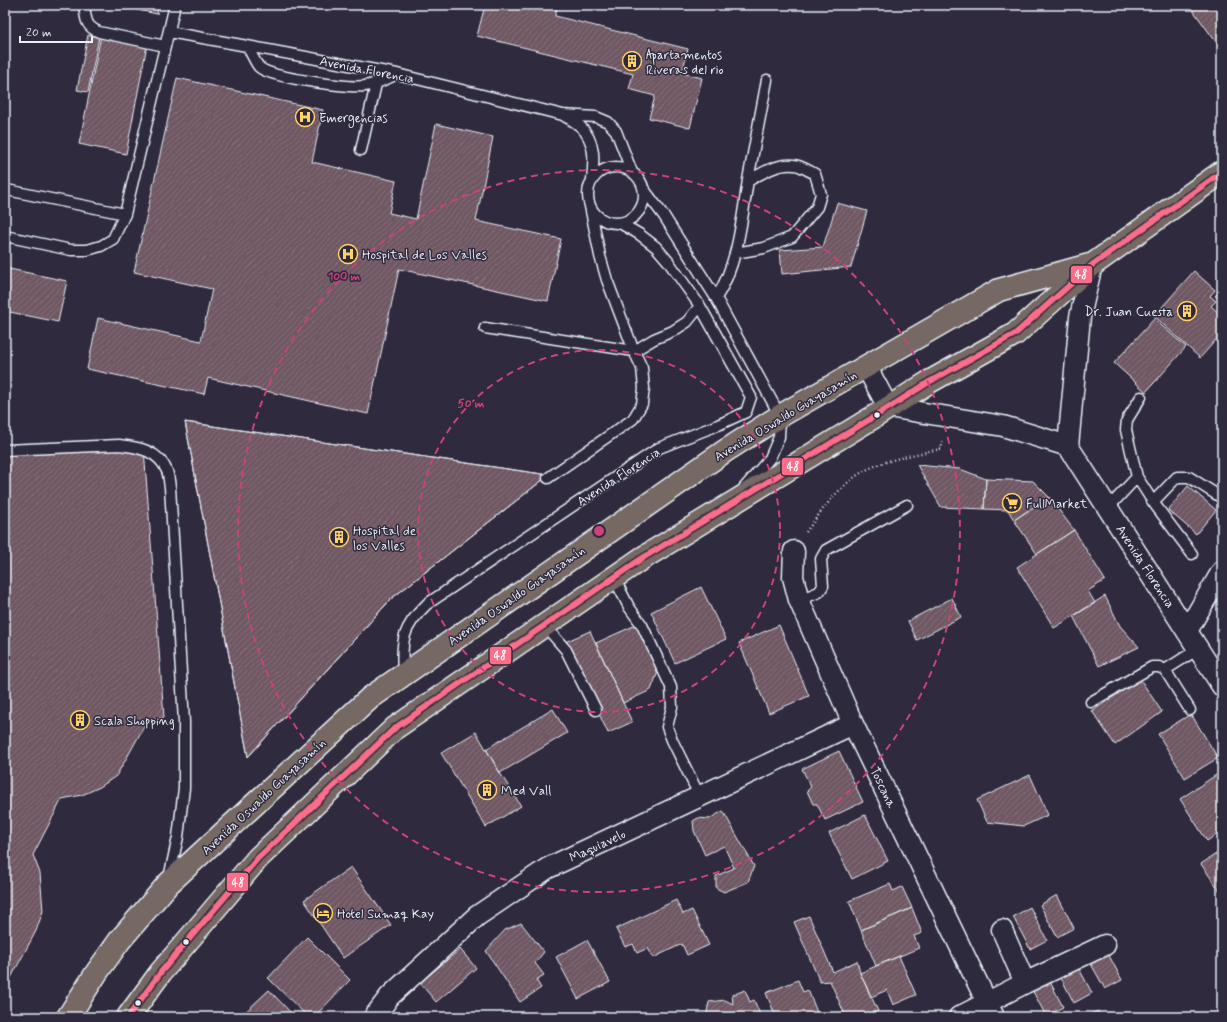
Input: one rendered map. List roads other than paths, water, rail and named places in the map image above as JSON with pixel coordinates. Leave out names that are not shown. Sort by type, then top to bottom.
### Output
[{"type":"main road","name":"Avenida Oswaldo Guayasamín","points":[[128,1017],[161,972],[258,858],[395,728],[641,559],[929,382],[1015,334],[1092,265],[1222,172]]},
{"type":"main road","name":"Avenida Oswaldo Guayasamín","points":[[68,1017],[96,972],[120,940],[168,884],[370,698],[725,451],[780,416],[999,290],[1092,265]]},
{"type":"street","points":[[866,366],[888,407],[1003,426],[1068,446],[1080,317],[1092,265]]},
{"type":"street","name":"Avenida Florencia","points":[[1068,446],[1222,686]]},
{"type":"street","name":"Toscana","points":[[794,551],[793,576],[799,600],[853,724],[991,1010]]},
{"type":"street","points":[[1187,631],[1222,571]]},
{"type":"street","name":"Maquiavelo","points":[[374,1017],[390,996],[476,916],[548,868],[853,724]]},
{"type":"street","points":[[1002,930],[1025,983]]},
{"type":"street","points":[[959,1017],[991,1010],[1025,983],[1105,945]]},
{"type":"lane","points":[[84,5],[86,21],[91,28],[99,32],[166,46]]},
{"type":"lane","points":[[5,236],[71,250],[87,250],[101,246],[112,239],[125,214],[175,5]]},
{"type":"lane","name":"Avenida Florencia","points":[[169,32],[397,74],[563,115],[596,117],[608,122],[616,132],[632,172],[639,179],[643,188],[664,216],[716,298],[780,416]]},
{"type":"lane","points":[[247,46],[260,68],[268,72],[315,82],[353,86],[376,84],[397,74]]},
{"type":"lane","points":[[716,298],[723,288],[740,236],[748,181],[767,80]]},
{"type":"lane","points":[[361,150],[376,84]]},
{"type":"lane","name":"Avenida Florencia","points":[[403,674],[402,651],[404,636],[415,615],[428,604],[659,448],[718,425],[746,412],[751,397],[700,306],[668,261],[656,247],[639,234],[620,223],[611,223],[602,220],[595,214],[590,206],[588,198],[588,188],[592,180],[595,160],[593,146],[581,127],[563,115]]},
{"type":"lane","points":[[735,253],[764,248],[792,237],[817,207],[821,194],[814,174],[795,164],[778,166],[748,181]]},
{"type":"lane","points":[[592,180],[598,173],[606,168],[624,168],[632,172]]},
{"type":"lane","points":[[620,223],[629,220],[639,210],[644,197],[643,188]]},
{"type":"lane","points":[[7,190],[125,214]]},
{"type":"lane","points":[[548,478],[633,419],[642,404],[644,388],[642,368],[607,280],[600,256],[590,206]]},
{"type":"lane","points":[[485,328],[634,351],[687,322],[700,306]]},
{"type":"lane","points":[[1141,397],[1127,420],[1126,430],[1137,477],[1153,502],[1192,554]]},
{"type":"lane","points":[[730,504],[770,458],[778,437],[780,416]]},
{"type":"lane","points":[[5,450],[119,445],[135,446],[149,451],[160,461],[167,472],[170,487],[184,722],[184,788],[178,837],[168,884]]},
{"type":"lane","points":[[1153,502],[1177,477],[1182,476],[1189,477],[1222,498]]},
{"type":"lane","points":[[1108,508],[1137,477]]},
{"type":"lane","points":[[799,600],[819,592],[823,586],[821,559],[826,550],[907,505]]},
{"type":"lane","points":[[614,578],[642,625],[671,687],[672,707],[667,727],[700,797]]},
{"type":"lane","points":[[545,626],[566,650],[596,710]]},
{"type":"lane","points":[[1165,670],[1198,649]]},
{"type":"lane","points":[[1090,702],[1152,667],[1159,667],[1165,670],[1190,710]]},
{"type":"place","name":"Apartamentos Riveras del rio","points":[[632,61]]},
{"type":"place","name":"Emergencias","points":[[305,117]]},
{"type":"place","name":"Hospital de Los Valles","points":[[348,254]]},
{"type":"place","name":"Dr. Juan Cuesta","points":[[1187,311]]},
{"type":"place","name":"FullMarket","points":[[1012,503]]},
{"type":"place","name":"Hospital de los Valles","points":[[339,537]]},
{"type":"place","name":"Scala Shopping","points":[[80,720]]},
{"type":"place","name":"Med Vall","points":[[487,790]]},
{"type":"place","name":"Hotel Sumaq Kay","points":[[323,913]]}]
